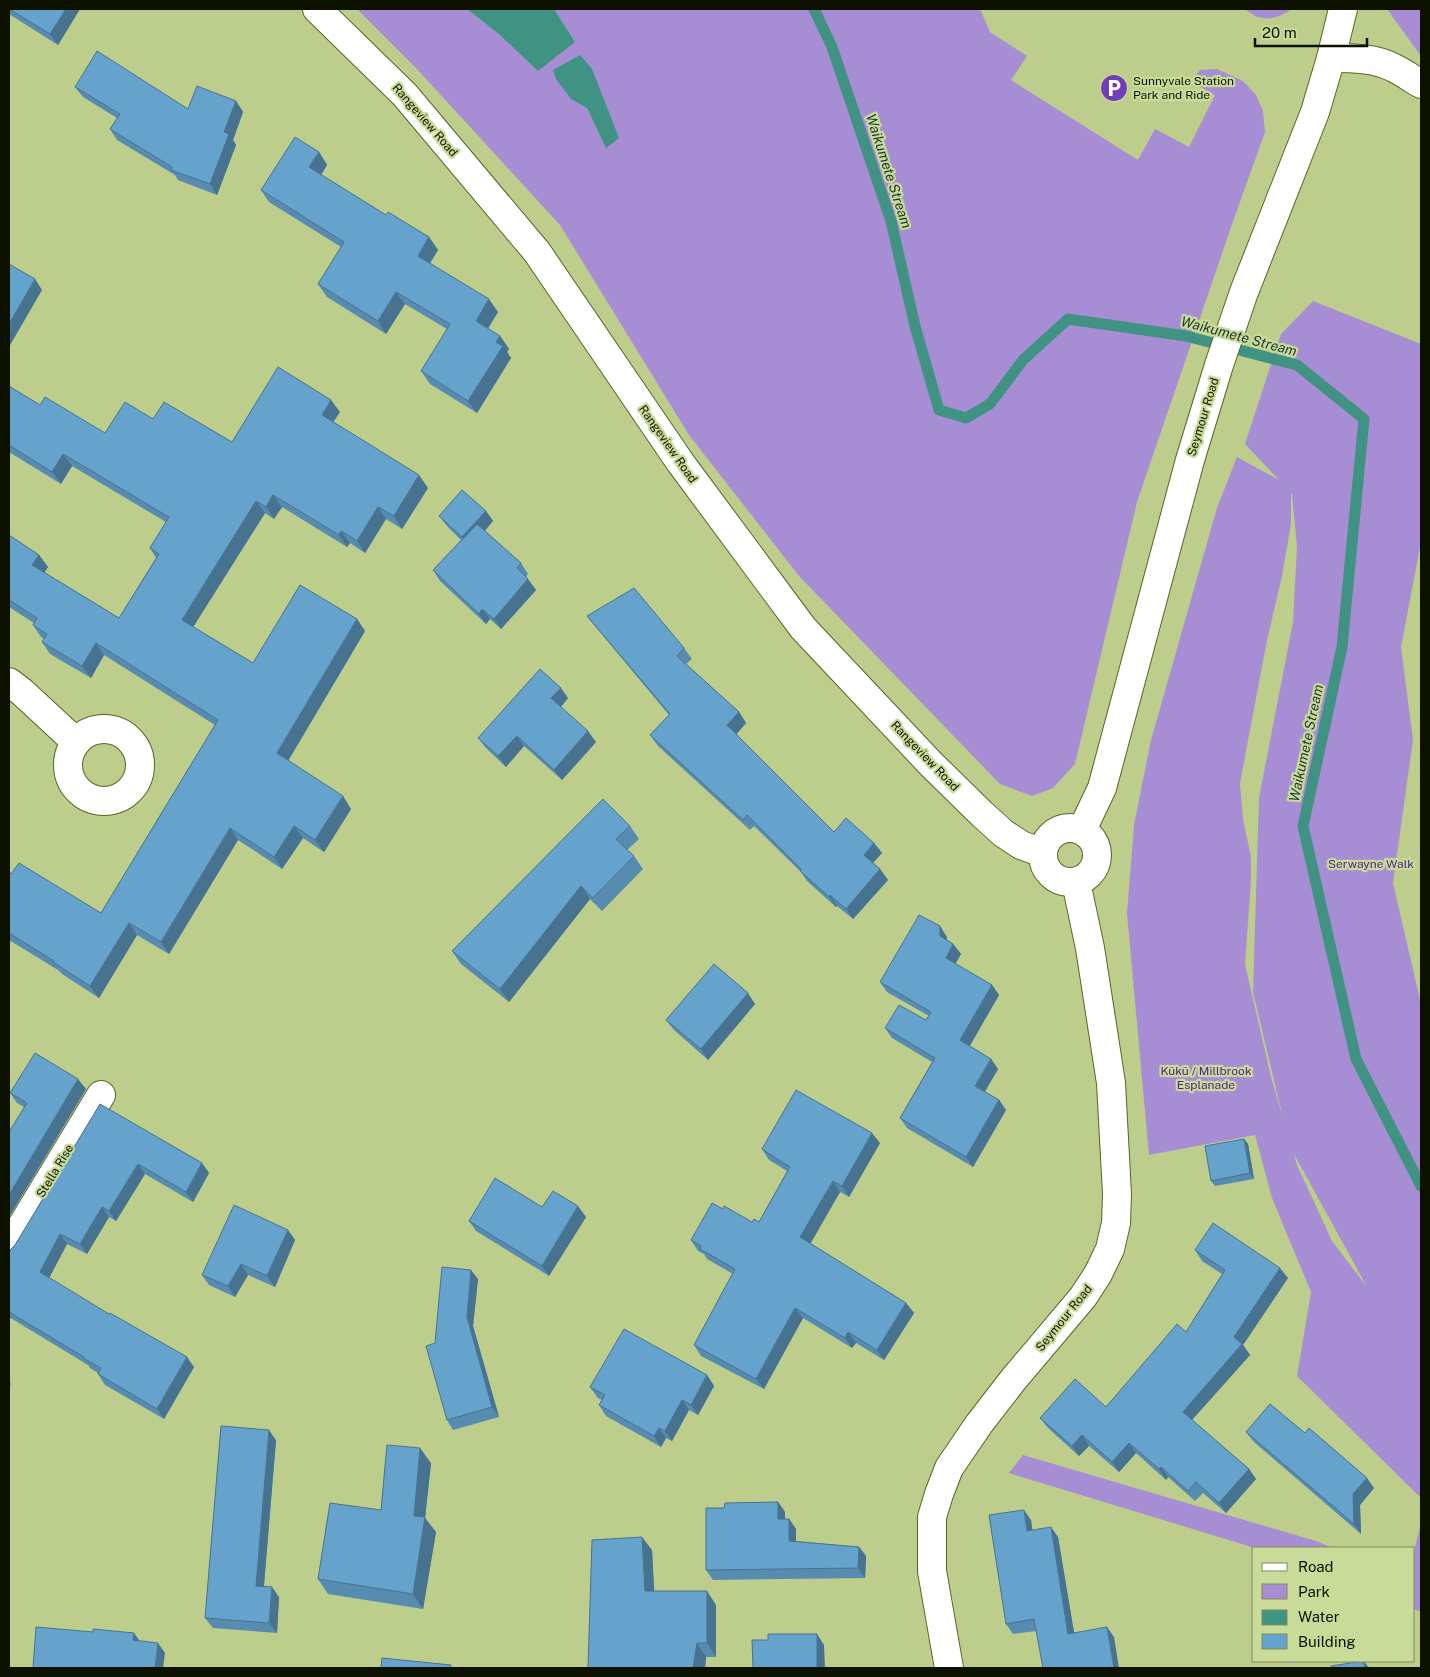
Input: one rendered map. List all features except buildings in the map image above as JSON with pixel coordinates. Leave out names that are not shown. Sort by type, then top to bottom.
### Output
[{"type":"main road","name":"Rangeview Road","points":[[317,9],[405,95],[538,252],[680,462],[803,628],[982,814],[1003,833],[1021,845],[1043,853]]},
{"type":"main road","name":"Seymour Road","points":[[1082,830],[1102,788],[1190,460],[1219,365],[1244,292],[1315,112],[1343,9]]},
{"type":"main road","points":[[1331,58],[1350,58],[1382,63],[1393,67],[1421,84]]},
{"type":"main road","points":[[9,682],[76,742]]},
{"type":"main road","points":[[1067,828],[1082,830],[1088,834],[1093,840],[1098,855],[1094,869],[1082,880],[1076,882],[1062,881],[1055,878],[1046,867],[1043,853],[1045,846],[1054,834],[1067,828]]},
{"type":"main road","name":"Seymour Road","points":[[949,1668],[932,1571],[932,1517],[948,1468],[1013,1380],[1082,1297],[1098,1274],[1110,1249],[1116,1223],[1117,1194],[1111,1083],[1090,948],[1076,882]]},
{"type":"main road","name":"Stella Rise","points":[[9,1247],[101,1095]]},
{"type":"green space","points":[[357,9],[467,9],[500,35],[575,42],[554,9],[980,9],[990,32],[1027,56],[1011,80],[1138,160],[1155,129],[1189,147],[1215,95],[1191,82],[1200,70],[1217,69],[1243,81],[1256,95],[1263,111],[1265,132],[1137,502],[1075,764],[1053,788],[1032,796],[1000,784],[799,576],[689,435],[560,225],[416,68]],"holes":[[[587,108],[618,138],[606,147]]]},
{"type":"green space","points":[[1245,9],[1292,9],[1274,18],[1263,18]]},
{"type":"green space","points":[[1387,9],[1421,9],[1421,55],[1418,52]]},
{"type":"green space","points":[[1313,301],[1421,344],[1421,542],[1401,647],[1413,740],[1393,883],[1421,1004],[1421,1498],[1297,1376],[1311,1292],[1272,1198],[1255,1135],[1149,1155],[1127,913],[1134,825],[1151,740],[1217,508],[1237,457],[1279,480],[1245,444],[1281,334]],"holes":[[[1291,493],[1297,547],[1293,622],[1259,798],[1253,992],[1283,1118],[1271,1077],[1245,964],[1251,857],[1243,819],[1240,783],[1267,640],[1282,576],[1291,524]],[[1294,1154],[1367,1287],[1332,1241],[1297,1165]]]},
{"type":"green space","points":[[1023,1455],[1316,1541],[1331,1547],[1252,1547],[1009,1473]]},
{"type":"green space","points":[[1421,1523],[1421,1612],[1415,1609],[1415,1548]]},
{"type":"water","points":[[467,9],[554,9],[575,42],[538,71],[500,35]]},
{"type":"water","points":[[580,55],[592,69],[619,138],[606,148],[587,108],[571,99],[556,79],[553,70]]},
{"type":"waterway","name":"Waikumete Stream","points":[[814,9],[832,47],[891,221],[915,326],[939,410],[966,418],[990,404],[1023,360],[1068,319],[1186,336],[1297,365],[1364,419],[1342,647],[1303,826],[1356,1059],[1421,1186]]},
{"type":"place","name":"Sunnyvale Station Park and Ride","points":[[1114,88]]},
{"type":"park label","name":"Serwayne Walk","points":[[1371,864]]},
{"type":"park label","name":"Kūkū / Millbrook Esplanade","points":[[1206,1078]]}]
